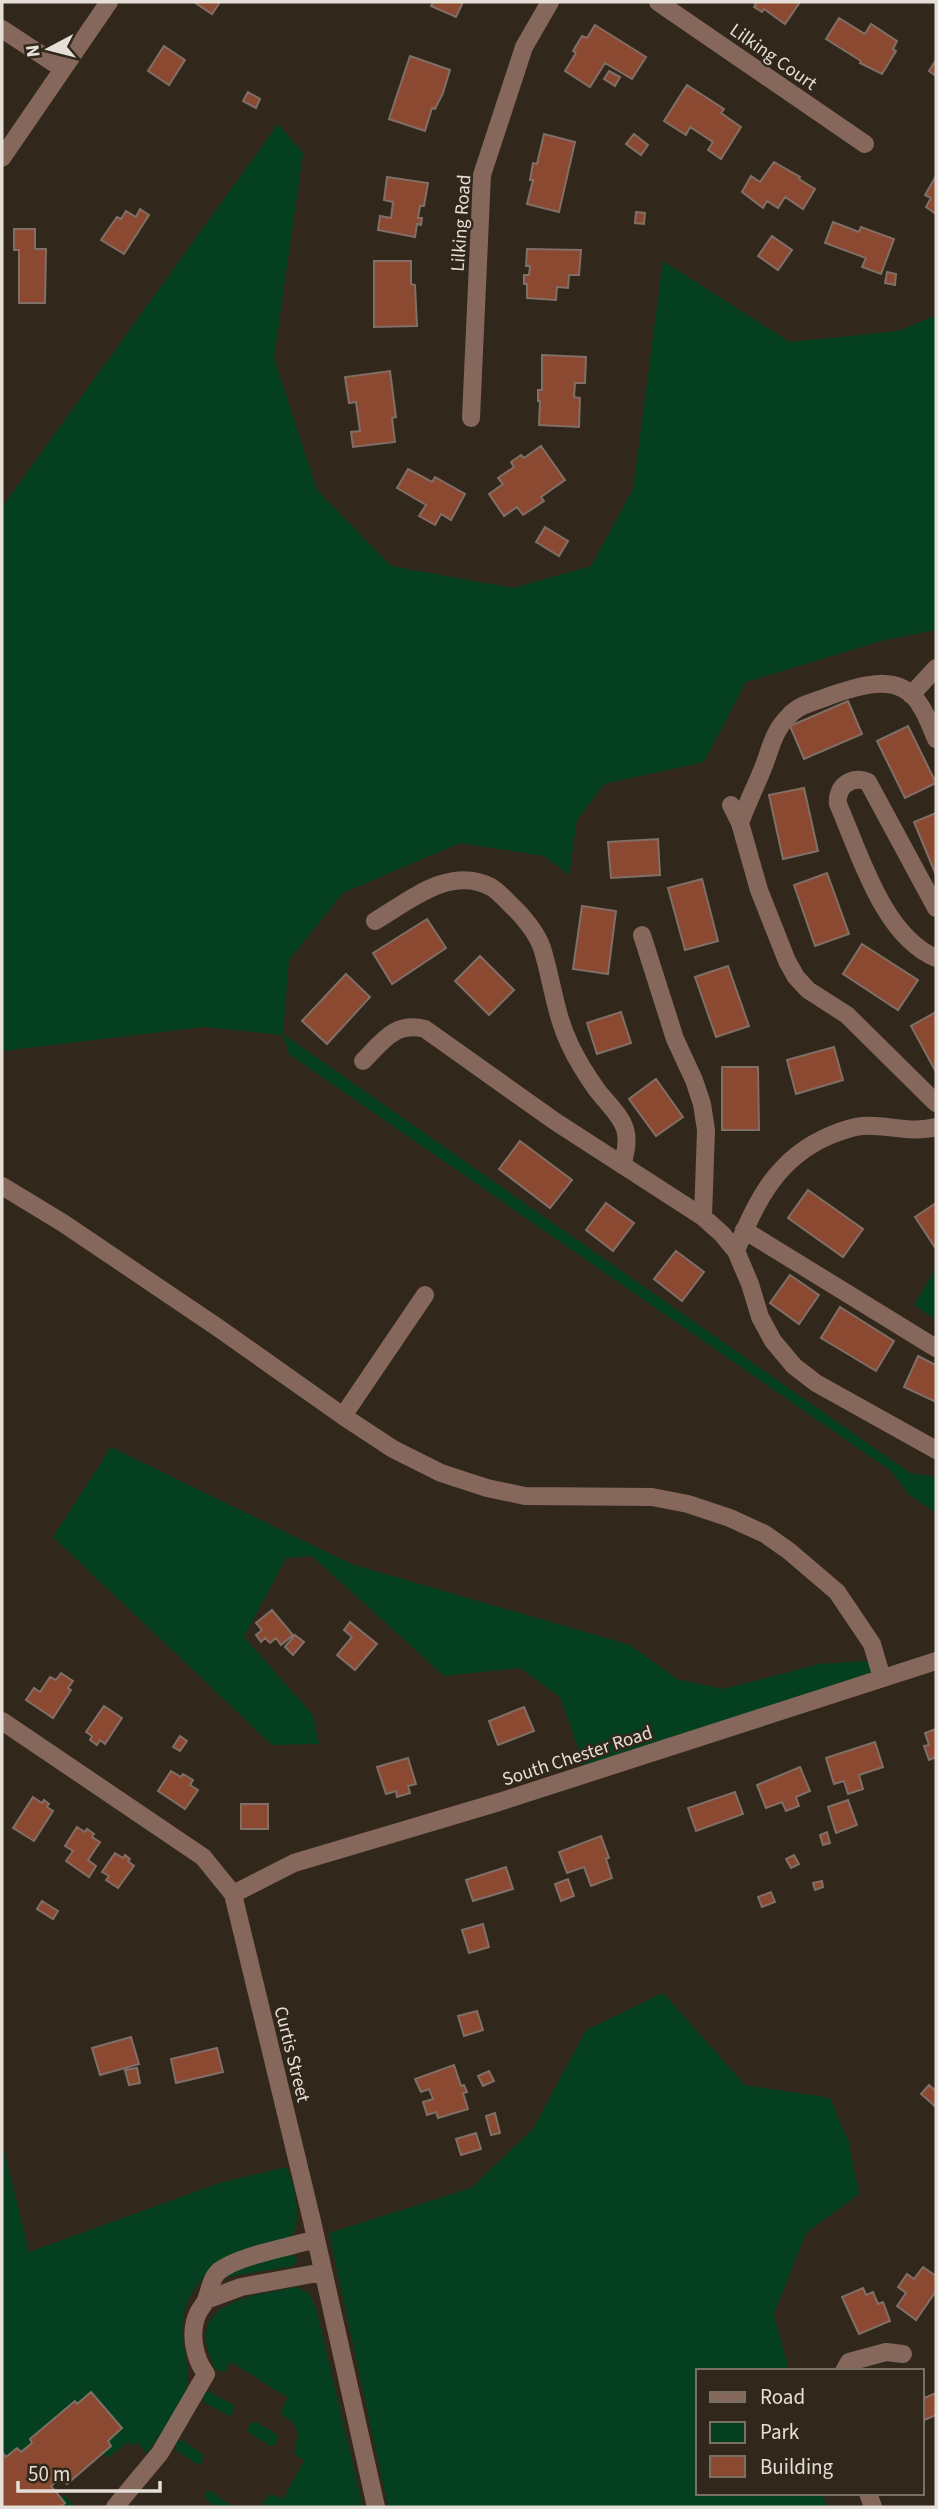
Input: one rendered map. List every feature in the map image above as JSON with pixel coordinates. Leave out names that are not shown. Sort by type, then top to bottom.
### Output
[{"type":"street","points":[[2,158],[109,2]]},
{"type":"street","name":"Lilking Road","points":[[471,418],[482,175],[524,47],[550,2]]},
{"type":"street","name":"Lilking Court","points":[[658,2],[866,144]]},
{"type":"street","points":[[2,29],[63,69]]},
{"type":"street","points":[[911,695],[936,668]]},
{"type":"street","points":[[740,823],[765,765],[771,741],[789,715],[800,707],[865,684],[895,686],[920,704],[936,739]]},
{"type":"street","points":[[936,908],[868,782],[853,779],[840,787],[838,804],[880,900],[897,928],[910,942],[936,958]]},
{"type":"street","points":[[731,805],[740,823],[759,890],[796,977],[808,990],[847,1015],[936,1103]]},
{"type":"street","points":[[375,921],[439,883],[466,880],[492,887],[516,910],[541,944],[568,1042],[598,1091],[622,1120],[626,1151],[622,1165]]},
{"type":"street","points":[[642,935],[675,1039],[702,1104],[706,1130],[703,1217]]},
{"type":"street","points":[[363,1061],[393,1031],[402,1027],[425,1028],[556,1122],[703,1217],[736,1251],[760,1317],[773,1341],[794,1366],[816,1383],[936,1450]]},
{"type":"street","points":[[736,1251],[744,1230],[776,1174],[792,1157],[811,1144],[844,1130],[862,1126],[916,1130],[936,1127]]},
{"type":"street","points":[[2,1186],[63,1223],[206,1319],[343,1416],[393,1448],[441,1473],[487,1488],[525,1496],[652,1497],[709,1511],[765,1534],[836,1592],[872,1644],[882,1678]]},
{"type":"street","points":[[744,1230],[936,1348]]},
{"type":"street","points":[[343,1416],[425,1295]]},
{"type":"street","name":"South Chester Road","points":[[233,1894],[294,1863],[499,1802],[936,1661]]},
{"type":"street","name":"Curtis Street","points":[[2,1721],[204,1857],[233,1894],[316,2239],[376,2507]]},
{"type":"street","points":[[115,2507],[160,2453],[206,2374],[200,2366],[192,2341],[197,2316],[218,2272],[237,2261],[316,2239]]},
{"type":"street","points":[[206,2301],[241,2287],[323,2272]]},
{"type":"street","points":[[845,2369],[849,2362],[886,2352],[903,2354]]},
{"type":"green space","points":[[278,124],[303,153],[274,358],[317,490],[391,566],[513,588],[591,566],[633,489],[663,261],[790,342],[899,331],[936,315],[936,630],[885,640],[746,682],[704,762],[604,784],[577,820],[569,875],[544,856],[460,843],[343,893],[289,960],[283,1034],[910,1473],[936,1477],[936,1513],[908,1494],[891,1471],[289,1054],[283,1035],[204,1027],[2,1051],[2,507]]},
{"type":"green space","points":[[936,1267],[936,1320],[914,1305]]},
{"type":"green space","points":[[111,1447],[351,1564],[630,1645],[677,1679],[723,1689],[820,1664],[881,1660],[890,1668],[584,1766],[560,1697],[520,1668],[444,1676],[312,1556],[286,1558],[244,1637],[313,1715],[319,1744],[272,1745],[53,1537]]},
{"type":"green space","points":[[663,1993],[745,2085],[830,2098],[849,2143],[859,2194],[806,2233],[774,2314],[788,2369],[696,2369],[696,2495],[824,2495],[827,2507],[388,2507],[329,2233],[471,2188],[533,2129],[586,2030]]},
{"type":"green space","points":[[2,2141],[29,2252],[220,2183],[286,2167],[293,2184],[297,2219],[290,2238],[278,2246],[242,2252],[228,2258],[213,2268],[194,2290],[186,2306],[182,2328],[188,2380],[186,2390],[147,2454],[137,2442],[132,2446],[128,2442],[108,2458],[97,2448],[48,2484],[61,2499],[65,2495],[75,2507],[2,2507]]},
{"type":"green space","points":[[292,2254],[297,2258],[293,2266],[222,2278],[232,2269]]},
{"type":"green space","points":[[297,2287],[309,2293],[316,2308],[363,2507],[262,2507],[263,2501],[271,2494],[283,2499],[304,2461],[294,2453],[297,2435],[295,2426],[281,2414],[288,2398],[231,2362],[225,2372],[216,2370],[207,2347],[207,2330],[213,2316],[225,2306],[241,2299]]},
{"type":"green space","points":[[208,2391],[234,2405],[232,2415],[229,2416],[204,2402],[203,2394]]},
{"type":"green space","points":[[256,2422],[278,2435],[276,2445],[270,2446],[248,2432],[250,2423]]},
{"type":"green space","points":[[179,2440],[203,2455],[202,2463],[198,2465],[176,2450],[175,2446]]},
{"type":"green space","points":[[206,2491],[211,2491],[233,2507],[216,2507],[205,2499]]},
{"type":"building","points":[[194,2],[220,2],[212,14]]},
{"type":"building","points":[[433,2],[463,2],[456,17],[431,6]]},
{"type":"building","points":[[753,2],[800,2],[785,24],[764,9],[762,12],[754,7],[756,4]]},
{"type":"building","points":[[839,18],[865,34],[871,24],[897,41],[893,49],[896,51],[882,74],[860,63],[861,61],[826,39]]},
{"type":"building","points":[[595,25],[646,57],[632,79],[605,63],[590,87],[565,71],[582,36],[587,38]]},
{"type":"building","points":[[164,46],[185,60],[169,85],[148,71]]},
{"type":"building","points":[[410,56],[450,70],[443,93],[435,109],[432,108],[425,131],[389,119]]},
{"type":"building","points":[[936,60],[936,76],[929,71]]},
{"type":"building","points":[[609,71],[620,77],[615,86],[604,79]]},
{"type":"building","points":[[687,85],[724,109],[721,113],[741,127],[721,159],[708,150],[713,142],[690,127],[686,135],[664,121]]},
{"type":"building","points":[[248,92],[260,99],[256,108],[243,101]]},
{"type":"building","points":[[544,134],[575,142],[559,212],[527,204],[533,180],[530,180],[533,163],[537,164]]},
{"type":"building","points":[[634,134],[648,145],[641,155],[626,144]]},
{"type":"building","points":[[774,162],[815,189],[803,209],[785,197],[778,208],[767,201],[763,208],[742,192],[751,176],[760,182]]},
{"type":"building","points":[[936,176],[936,214],[926,207],[931,198],[925,195]]},
{"type":"building","points":[[387,177],[428,183],[424,206],[420,206],[418,218],[422,218],[421,225],[417,224],[415,237],[378,230],[380,216],[391,218],[393,202],[384,200]]},
{"type":"building","points":[[140,209],[149,215],[124,254],[101,240],[117,217],[121,219],[126,211],[136,217]]},
{"type":"building","points":[[636,212],[645,213],[644,224],[635,223]]},
{"type":"building","points":[[833,222],[859,232],[861,227],[894,239],[881,274],[862,267],[866,258],[825,243]]},
{"type":"building","points":[[14,229],[35,229],[35,249],[46,249],[45,303],[19,303],[19,250],[14,250]]},
{"type":"building","points":[[772,236],[792,250],[778,270],[758,256]]},
{"type":"building","points":[[527,249],[581,250],[579,275],[569,275],[568,288],[557,287],[556,300],[527,298],[524,275],[529,275],[530,266],[526,266]]},
{"type":"building","points":[[374,261],[411,261],[411,284],[415,285],[417,326],[374,327]]},
{"type":"building","points":[[887,272],[896,274],[895,285],[885,283]]},
{"type":"building","points":[[542,355],[586,357],[585,383],[575,383],[574,397],[580,398],[579,427],[539,425],[538,390],[542,390]]},
{"type":"building","points":[[390,371],[396,417],[392,418],[395,442],[353,447],[351,432],[360,431],[356,402],[349,403],[345,377]]},
{"type":"building","points":[[541,446],[565,480],[541,497],[544,501],[523,515],[517,507],[504,516],[489,494],[503,484],[498,478],[514,467],[511,462],[521,455],[524,458]]},
{"type":"building","points":[[408,469],[432,482],[435,477],[465,494],[451,520],[441,514],[435,525],[419,516],[426,505],[397,488]]},
{"type":"building","points":[[545,527],[568,541],[559,556],[536,542]]},
{"type":"building","points":[[848,701],[862,734],[804,759],[790,726]]},
{"type":"building","points":[[908,726],[936,783],[905,798],[877,741]]},
{"type":"building","points":[[804,788],[818,851],[783,859],[769,795]]},
{"type":"building","points":[[936,813],[936,875],[914,822]]},
{"type":"building","points":[[658,839],[660,875],[611,878],[608,842]]},
{"type":"building","points":[[827,873],[849,934],[815,946],[794,885]]},
{"type":"building","points":[[702,879],[718,941],[685,950],[668,888]]},
{"type":"building","points":[[582,906],[616,911],[608,974],[573,969]]},
{"type":"building","points":[[427,919],[446,948],[392,984],[373,953]]},
{"type":"building","points":[[862,944],[918,980],[898,1010],[843,974]]},
{"type":"building","points":[[480,956],[514,990],[489,1015],[455,981]]},
{"type":"building","points":[[728,966],[749,1026],[716,1037],[695,977]]},
{"type":"building","points":[[346,974],[370,997],[327,1044],[302,1021]]},
{"type":"building","points":[[621,1012],[631,1043],[597,1054],[587,1023]]},
{"type":"building","points":[[936,1012],[936,1072],[911,1026]]},
{"type":"building","points":[[834,1047],[843,1080],[796,1094],[787,1060]]},
{"type":"building","points":[[722,1067],[758,1067],[759,1130],[722,1130]]},
{"type":"building","points":[[656,1079],[683,1117],[656,1136],[629,1099]]},
{"type":"building","points":[[520,1141],[572,1180],[550,1208],[499,1169]]},
{"type":"building","points":[[808,1190],[863,1229],[843,1257],[788,1218]]},
{"type":"building","points":[[606,1203],[634,1223],[613,1251],[586,1230]]},
{"type":"building","points":[[936,1203],[936,1249],[915,1217]]},
{"type":"building","points":[[676,1251],[704,1272],[682,1301],[654,1279]]},
{"type":"building","points":[[790,1275],[819,1295],[799,1324],[770,1303]]},
{"type":"building","points":[[840,1307],[894,1341],[876,1371],[821,1338]]},
{"type":"building","points":[[918,1356],[936,1365],[936,1402],[904,1387]]},
{"type":"building","points":[[272,1610],[293,1635],[281,1645],[276,1638],[270,1643],[265,1638],[261,1642],[256,1635],[262,1630],[256,1623]]},
{"type":"building","points":[[350,1622],[377,1644],[355,1670],[337,1655],[352,1637],[344,1630]]},
{"type":"building","points":[[295,1635],[304,1642],[293,1655],[285,1647]]},
{"type":"building","points":[[61,1673],[73,1681],[68,1688],[71,1690],[53,1718],[26,1700],[34,1688],[40,1692],[50,1677],[56,1680]]},
{"type":"building","points":[[104,1706],[122,1718],[105,1744],[100,1740],[97,1745],[90,1740],[92,1736],[86,1732]]},
{"type":"building","points":[[524,1707],[534,1731],[498,1745],[489,1721]]},
{"type":"building","points":[[936,1729],[936,1757],[929,1760],[924,1746],[929,1745],[925,1733]]},
{"type":"building","points":[[180,1736],[187,1741],[180,1751],[173,1747]]},
{"type":"building","points":[[875,1742],[883,1767],[859,1775],[863,1789],[848,1794],[844,1781],[834,1784],[826,1758]]},
{"type":"building","points":[[408,1758],[416,1784],[408,1786],[410,1793],[397,1797],[396,1791],[386,1794],[377,1767]]},
{"type":"building","points":[[800,1767],[810,1791],[796,1797],[799,1806],[786,1811],[782,1802],[766,1808],[757,1785]]},
{"type":"building","points":[[171,1771],[193,1780],[190,1785],[198,1790],[185,1809],[158,1791]]},
{"type":"building","points":[[735,1792],[743,1814],[696,1831],[688,1808]]},
{"type":"building","points":[[33,1797],[42,1803],[44,1800],[49,1804],[47,1807],[53,1811],[34,1841],[13,1828]]},
{"type":"building","points":[[848,1800],[857,1825],[836,1833],[828,1807]]},
{"type":"building","points":[[241,1804],[268,1804],[268,1829],[241,1829]]},
{"type":"building","points":[[77,1827],[85,1832],[87,1829],[94,1834],[92,1837],[100,1842],[88,1860],[96,1866],[89,1877],[66,1861],[73,1851],[65,1846]]},
{"type":"building","points":[[827,1832],[830,1843],[823,1845],[820,1835]]},
{"type":"building","points":[[601,1836],[609,1858],[606,1859],[612,1878],[591,1886],[584,1867],[567,1873],[559,1852]]},
{"type":"building","points":[[115,1853],[123,1858],[125,1855],[134,1866],[118,1888],[106,1880],[109,1876],[102,1872]]},
{"type":"building","points":[[794,1855],[799,1864],[791,1868],[786,1859]]},
{"type":"building","points":[[506,1867],[513,1889],[473,1901],[466,1880]]},
{"type":"building","points":[[568,1879],[574,1896],[561,1901],[555,1884]]},
{"type":"building","points":[[822,1881],[823,1887],[815,1890],[813,1883]]},
{"type":"building","points":[[771,1892],[775,1902],[762,1907],[758,1897]]},
{"type":"building","points":[[42,1901],[58,1911],[53,1919],[37,1909]]},
{"type":"building","points":[[483,1924],[489,1947],[469,1953],[462,1930]]},
{"type":"building","points":[[477,2011],[483,2030],[464,2036],[458,2016]]},
{"type":"building","points":[[131,2037],[139,2064],[100,2075],[92,2048]]},
{"type":"building","points":[[217,2048],[223,2072],[176,2083],[171,2059]]},
{"type":"building","points":[[454,2065],[461,2086],[464,2085],[467,2092],[463,2093],[468,2109],[438,2118],[436,2112],[427,2115],[423,2102],[433,2099],[429,2089],[421,2092],[415,2079]]},
{"type":"building","points":[[137,2068],[140,2083],[129,2085],[125,2070]]},
{"type":"building","points":[[489,2071],[494,2081],[483,2086],[478,2076]]},
{"type":"building","points":[[929,2085],[936,2091],[936,2107],[921,2094]]},
{"type":"building","points":[[495,2113],[500,2133],[491,2135],[486,2116]]},
{"type":"building","points":[[476,2133],[481,2149],[461,2155],[456,2139]]},
{"type":"building","points":[[923,2267],[936,2276],[936,2291],[916,2320],[897,2306],[906,2293],[898,2287],[907,2274],[914,2279]]},
{"type":"building","points":[[863,2288],[866,2295],[873,2292],[878,2304],[883,2302],[890,2321],[859,2334],[842,2297]]},
{"type":"building","points":[[91,2392],[122,2428],[108,2441],[111,2446],[67,2484],[61,2477],[51,2486],[65,2503],[60,2507],[2,2507],[2,2452],[6,2457],[17,2448],[21,2452],[32,2443],[30,2439],[75,2401],[77,2404]]},
{"type":"building","points":[[936,2393],[936,2415],[924,2420],[924,2398]]}]
